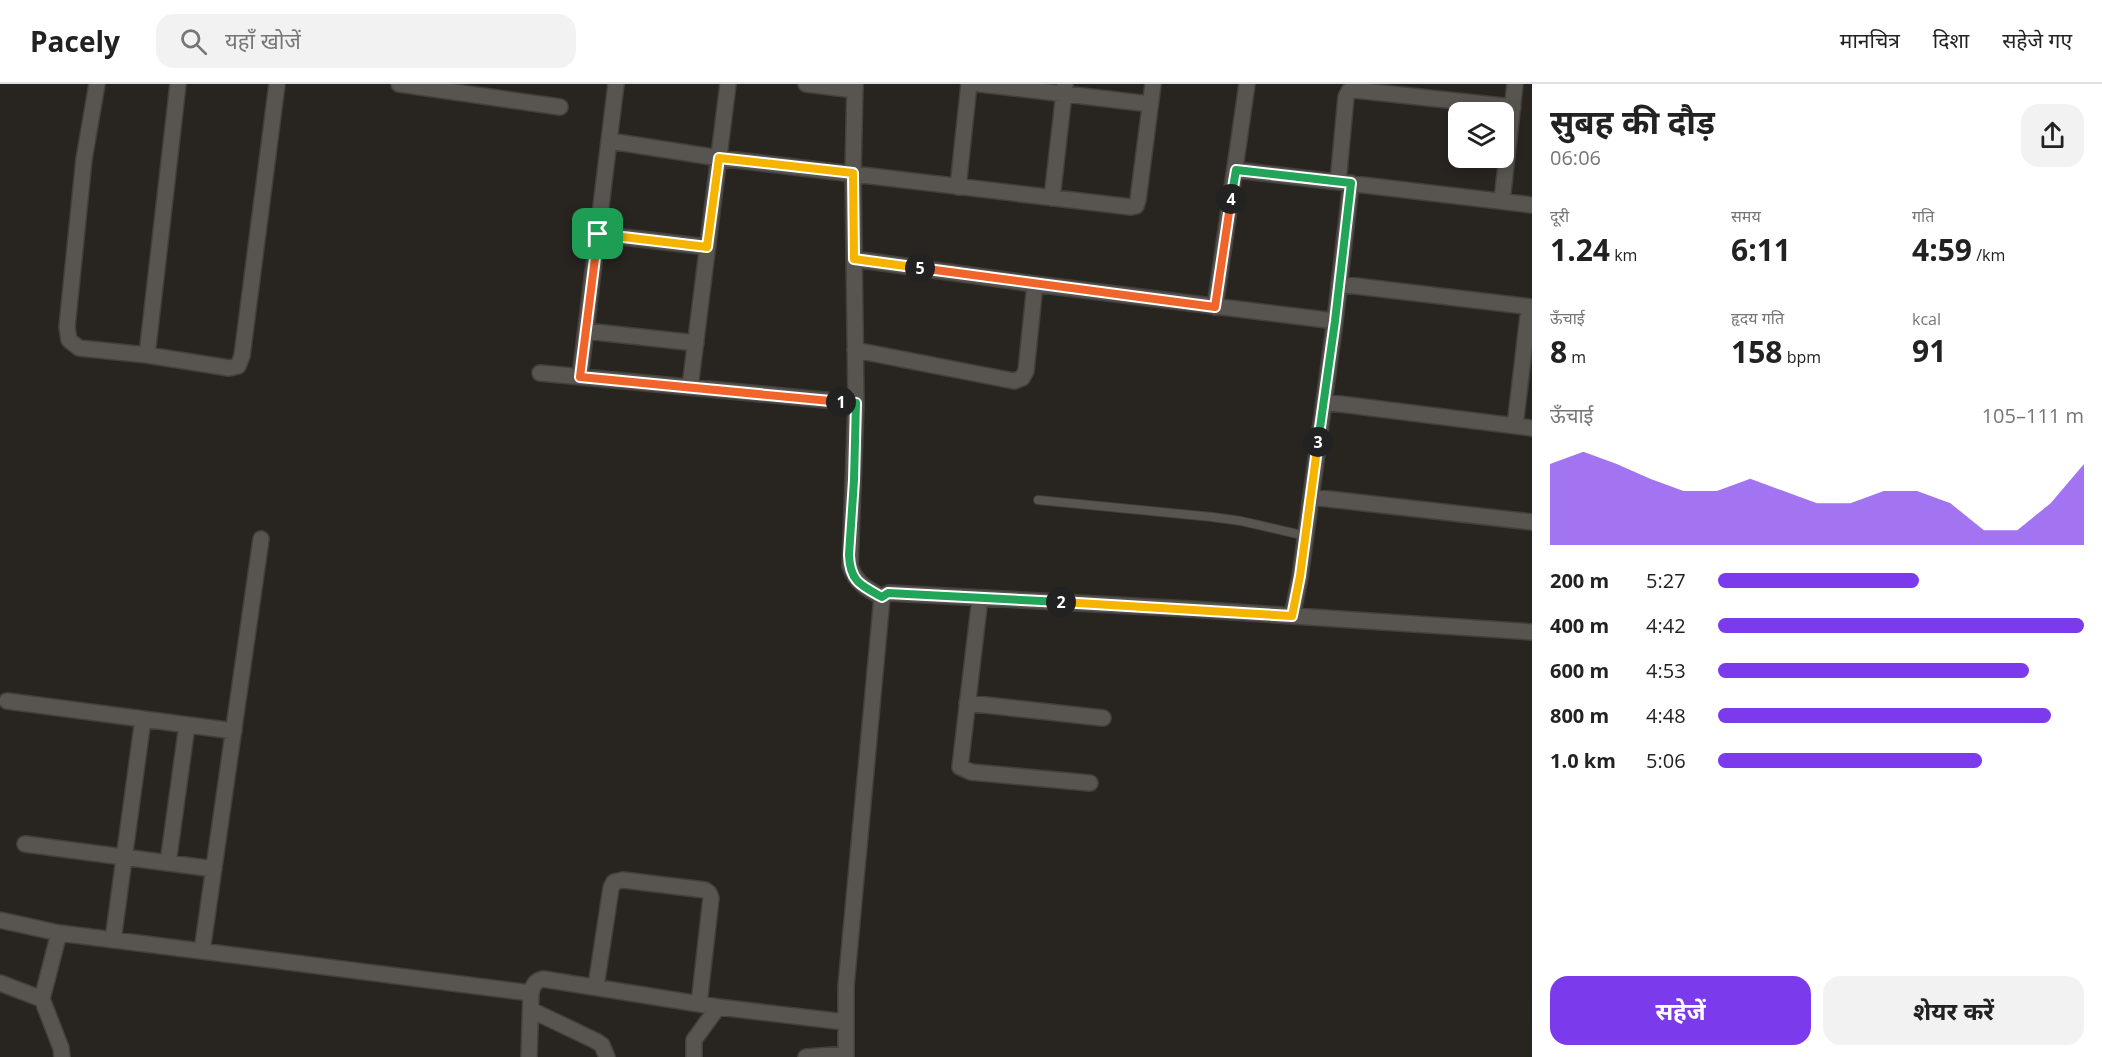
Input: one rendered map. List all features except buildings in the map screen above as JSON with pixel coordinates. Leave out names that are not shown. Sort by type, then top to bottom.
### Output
[{"type":"street","points":[[97,84],[84,159],[69,340],[78,348],[147,355],[229,368],[234,368],[241,363],[277,84]]},
{"type":"street","points":[[147,355],[178,84]]},
{"type":"street","points":[[399,84],[560,107]]},
{"type":"street","points":[[580,377],[616,84]]},
{"type":"street","points":[[690,387],[728,84]]},
{"type":"street","points":[[806,84],[855,87],[853,173],[856,403],[850,566],[853,576],[861,586],[882,597]]},
{"type":"street","points":[[958,186],[969,84]]},
{"type":"street","points":[[981,84],[1064,89],[1150,104]]},
{"type":"street","points":[[610,141],[719,158],[1131,207],[1136,206],[1138,200],[1153,84]]},
{"type":"street","points":[[1215,307],[1236,170],[1246,84]]},
{"type":"street","points":[[1513,102],[1515,84]]},
{"type":"street","points":[[1052,198],[1064,89]]},
{"type":"street","points":[[1292,616],[1306,536],[1339,284],[1346,97],[1349,91],[1354,90],[1466,102]]},
{"type":"street","points":[[1502,201],[1506,168]]},
{"type":"street","points":[[1236,170],[1532,205]]},
{"type":"street","points":[[598,234],[707,247]]},
{"type":"street","points":[[854,259],[1335,321]]},
{"type":"street","points":[[855,350],[1014,381],[1022,378],[1026,371],[1035,284]]},
{"type":"street","points":[[1339,284],[1531,307],[1515,426]]},
{"type":"street","points":[[586,331],[696,343]]},
{"type":"street","points":[[540,373],[856,403]]},
{"type":"street","points":[[1324,402],[1532,428]]},
{"type":"street","points":[[1311,497],[1532,522]]},
{"type":"street","points":[[202,951],[261,539]]},
{"type":"street","points":[[882,597],[888,593],[1532,632]]},
{"type":"street","points":[[806,1057],[846,1055],[846,986],[882,597]]},
{"type":"street","points":[[980,598],[960,767],[963,770],[1090,783]]},
{"type":"street","points":[[7,701],[234,731]]},
{"type":"street","points":[[967,703],[1103,718]]},
{"type":"street","points":[[113,940],[143,719]]},
{"type":"street","points":[[168,863],[187,725]]},
{"type":"street","points":[[25,844],[214,869]]},
{"type":"street","points":[[596,987],[611,888],[614,882],[623,880],[705,890],[709,892],[711,898],[699,1004]]},
{"type":"street","points":[[0,920],[59,933],[531,993]]},
{"type":"street","points":[[59,933],[42,999],[61,1048],[62,1057]]},
{"type":"street","points":[[529,1057],[531,993],[537,981],[543,979],[718,1007],[845,1022]]},
{"type":"street","points":[[0,982],[42,999]]},
{"type":"street","points":[[694,1057],[694,1040],[718,1007]]},
{"type":"street","points":[[531,1010],[596,1041],[602,1045],[607,1057]]},
{"type":"lane","points":[[1038,500],[1212,517],[1241,521],[1306,536]]},
{"type":"route","points":[[719,158],[853,173],[854,259],[1215,307],[1236,170],[1351,183],[1335,321],[1300,576],[1292,616],[888,593],[882,597],[861,586],[853,576],[849,555],[856,403],[580,377],[598,234],[707,247],[719,158]]}]
